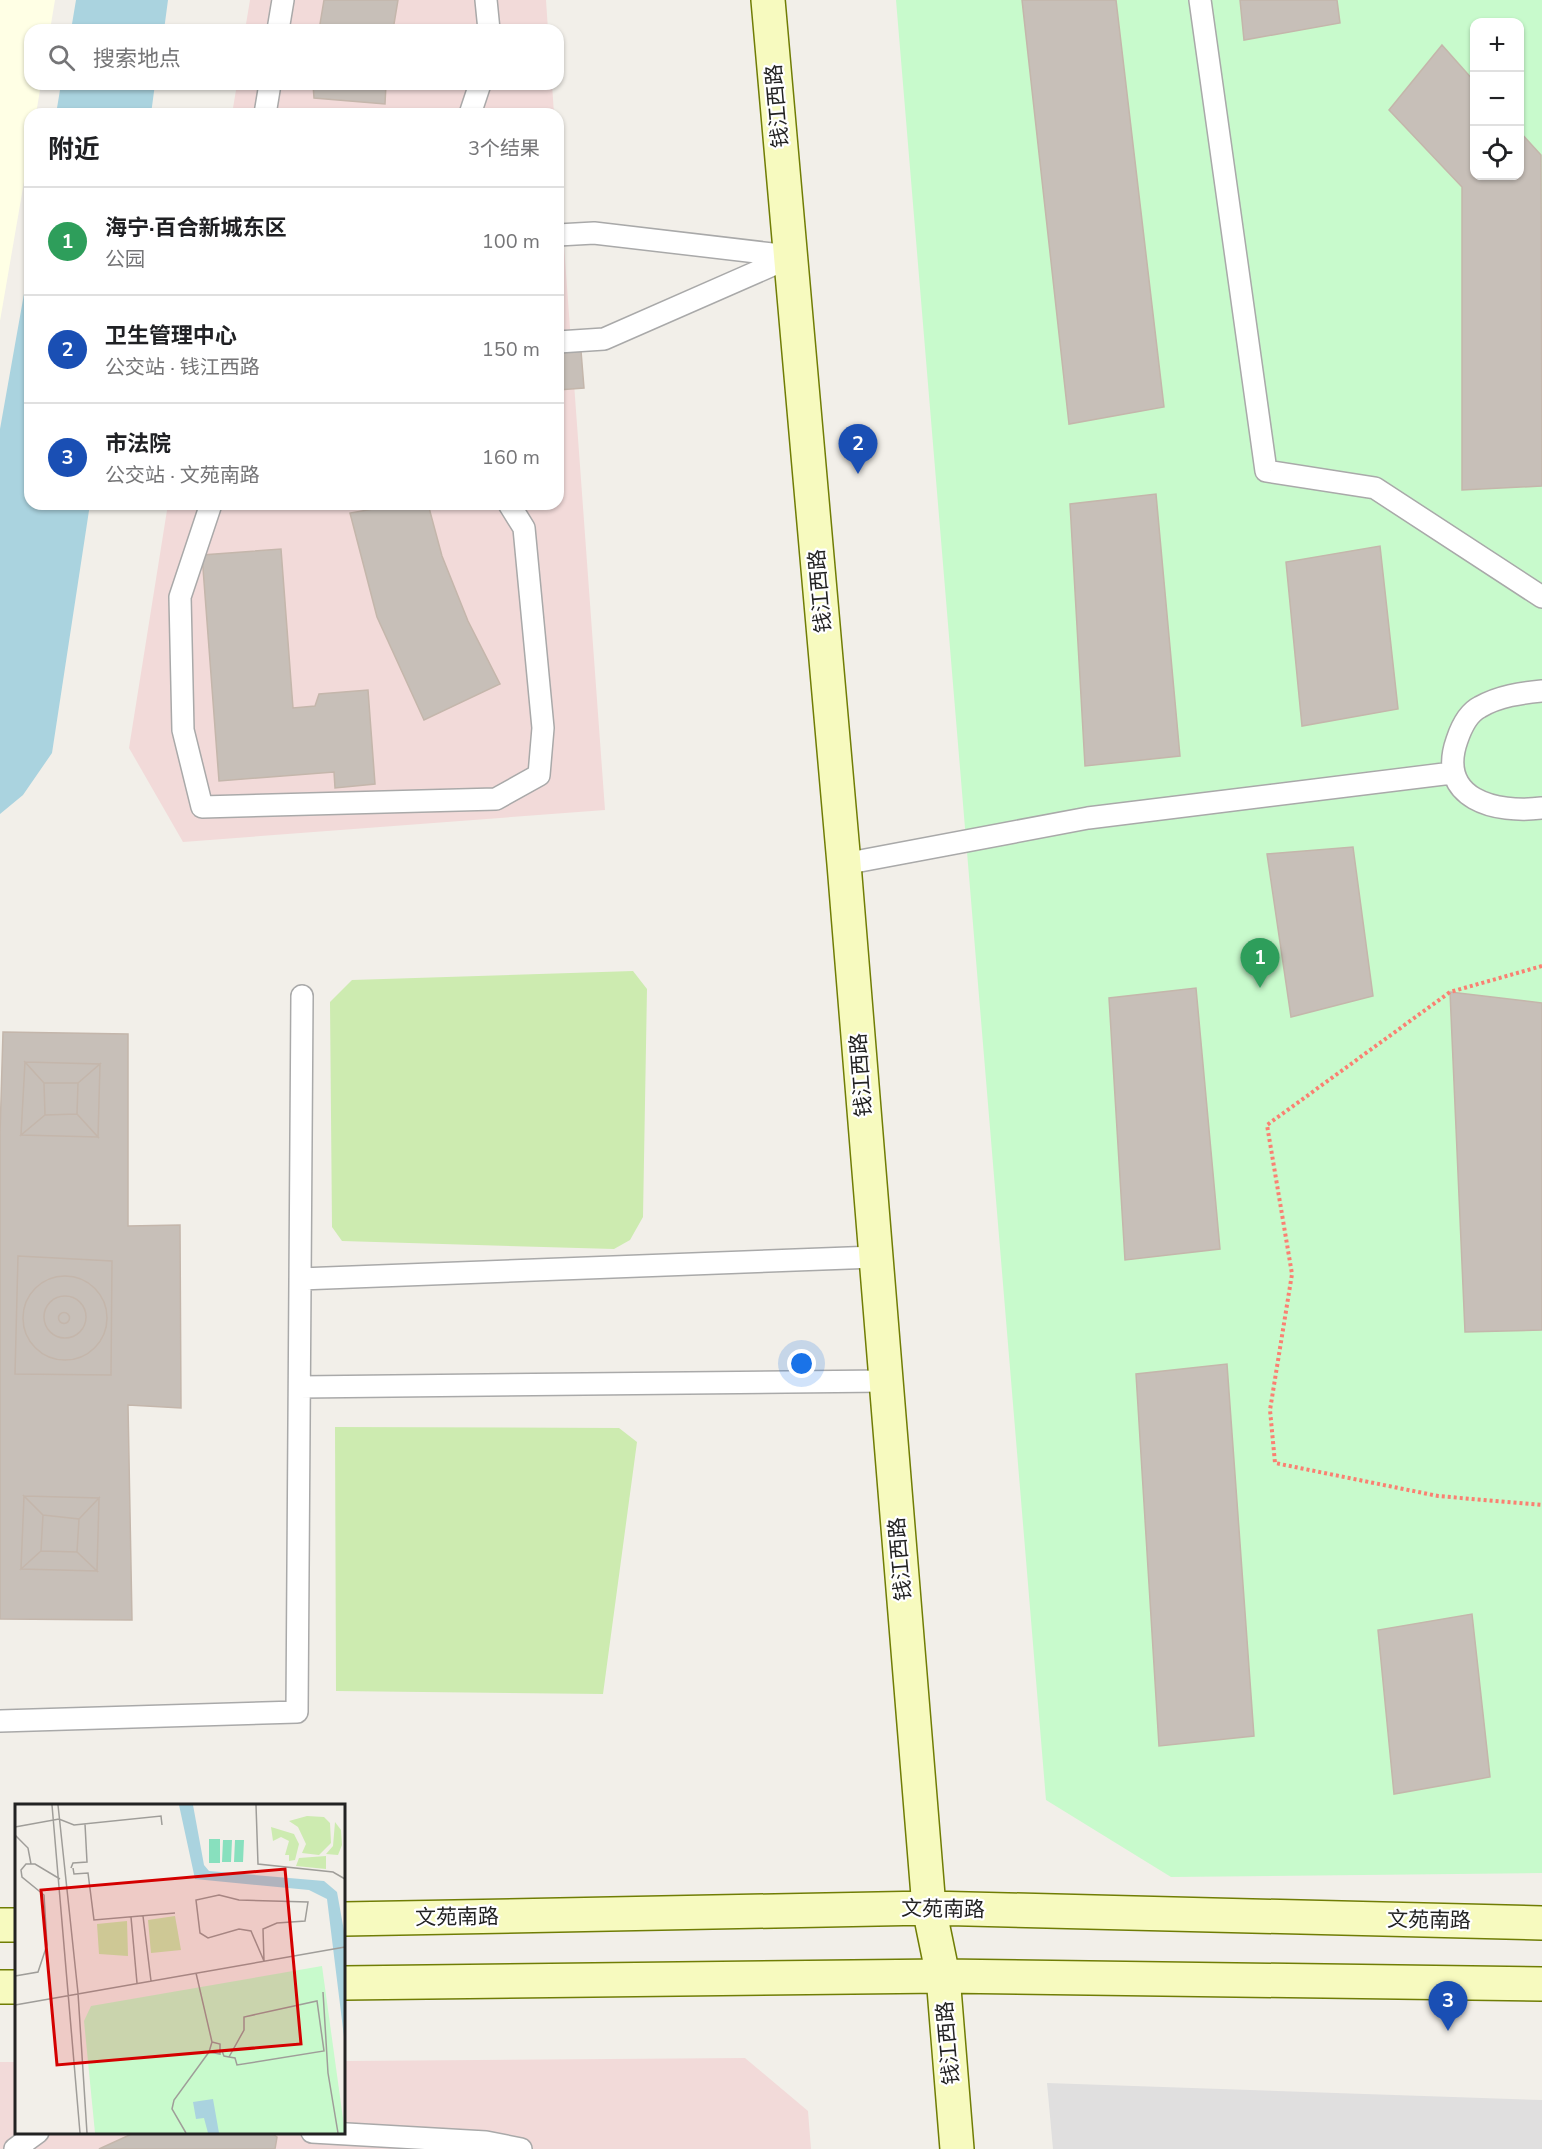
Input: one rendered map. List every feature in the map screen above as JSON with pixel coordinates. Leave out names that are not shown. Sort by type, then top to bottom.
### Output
[{"type":"main road","name":"钱江西路","points":[[768,0],[844,864],[929,1908],[943,1976],[957,2149]]},
{"type":"main road","name":"文苑南路","points":[[345,1919],[929,1908],[1542,1923]]},
{"type":"main road","points":[[345,1983],[943,1976],[1542,1984]]},
{"type":"lane","points":[[279,24],[283,0]]},
{"type":"lane","points":[[486,0],[488,24]]},
{"type":"lane","points":[[1200,0],[1266,471],[1375,488],[1542,597]]},
{"type":"lane","points":[[266,108],[269,90]]},
{"type":"lane","points":[[472,108],[478,90]]},
{"type":"lane","points":[[564,235],[594,233],[791,256]]},
{"type":"lane","points":[[564,342],[604,339],[791,256]]},
{"type":"lane","points":[[209,510],[180,597],[183,730],[202,807],[496,800],[539,775],[543,728],[524,528],[513,510]]},
{"type":"lane","points":[[1542,691],[1515,693],[1478,708],[1462,726],[1451,755],[1452,773],[1467,795],[1491,807],[1519,811],[1542,808]]},
{"type":"lane","points":[[844,864],[1089,818],[1452,773]]},
{"type":"lane","points":[[0,1721],[297,1712],[302,996]]},
{"type":"lane","points":[[300,1279],[875,1257]]},
{"type":"lane","points":[[300,1387],[885,1381]]},
{"type":"lane","points":[[15,2149],[37,2134]]},
{"type":"lane","points":[[332,2134],[475,2141],[520,2149]]},
{"type":"path","points":[[1542,966],[1450,992],[1267,1125],[1292,1274],[1270,1410],[1275,1463],[1438,1496],[1542,1505]]},
{"type":"shaded area","points":[[0,0],[55,0],[51,24],[24,24],[24,90],[40,90],[37,108],[24,108],[24,182],[0,321]]},
{"type":"shaded area","points":[[250,0],[546,0],[548,24],[246,24]]},
{"type":"shaded area","points":[[236,90],[552,90],[554,108],[233,108]]},
{"type":"shaded area","points":[[564,246],[605,810],[183,842],[129,748],[167,510],[564,510]]},
{"type":"shaded area","points":[[745,2058],[808,2111],[811,2149],[0,2149],[0,2062],[15,2062],[15,2134],[345,2134],[345,2061]]},
{"type":"shaded area","points":[[1047,2083],[1542,2100],[1542,2149],[1053,2149]]},
{"type":"green space","points":[[896,0],[1542,0],[1542,1873],[1171,1877],[1046,1800]]},
{"type":"green space","points":[[633,971],[647,989],[643,1217],[630,1240],[614,1249],[342,1241],[332,1227],[330,1002],[352,980]]},
{"type":"green space","points":[[335,1427],[619,1428],[637,1442],[603,1694],[336,1691]]},
{"type":"water","points":[[76,0],[168,0],[165,24],[72,24]]},
{"type":"water","points":[[60,90],[154,90],[152,108],[57,108]]},
{"type":"water","points":[[24,294],[24,510],[89,510],[52,753],[23,795],[0,814],[0,429]]},
{"type":"building","points":[[324,0],[398,0],[394,24],[320,24]]},
{"type":"building","points":[[1022,0],[1116,0],[1164,407],[1069,424]]},
{"type":"building","points":[[1240,0],[1337,0],[1340,23],[1244,40]]},
{"type":"building","points":[[1442,45],[1470,76],[1470,180],[1524,180],[1524,136],[1541,155],[1542,486],[1462,490],[1462,187],[1389,110]]},
{"type":"building","points":[[313,90],[386,90],[385,104],[314,98]]},
{"type":"building","points":[[581,351],[584,388],[564,390],[564,352]]},
{"type":"building","points":[[1156,494],[1180,756],[1085,766],[1070,504]]},
{"type":"building","points":[[367,510],[430,510],[442,556],[468,621],[500,684],[424,720],[377,617],[350,513]]},
{"type":"building","points":[[1380,546],[1398,709],[1302,726],[1286,562]]},
{"type":"building","points":[[281,549],[293,708],[315,706],[319,694],[368,690],[375,784],[335,788],[334,772],[219,781],[202,555]]},
{"type":"building","points":[[1353,847],[1373,996],[1291,1017],[1267,854]]},
{"type":"building","points":[[1196,988],[1220,1249],[1125,1260],[1109,998]]},
{"type":"building","points":[[1450,992],[1542,1003],[1542,1330],[1465,1332]]},
{"type":"building","points":[[3,1032],[128,1034],[128,1226],[180,1225],[181,1408],[128,1405],[132,1620],[0,1619],[0,1134]]},
{"type":"building","points":[[25,1062],[100,1064],[98,1137],[21,1135]]},
{"type":"building","points":[[25,1062],[44,1083],[45,1115],[21,1135]]},
{"type":"building","points":[[25,1062],[100,1064],[78,1083],[44,1083]]},
{"type":"building","points":[[100,1064],[98,1137],[77,1114],[78,1083]]},
{"type":"building","points":[[44,1083],[78,1083],[77,1114],[45,1115]]},
{"type":"building","points":[[77,1114],[98,1137],[21,1135],[45,1115]]},
{"type":"building","points":[[18,1256],[112,1261],[111,1375],[15,1374]]},
{"type":"building","points":[[65,1276],[88,1283],[100,1295],[107,1318],[100,1341],[88,1353],[65,1360],[42,1353],[30,1341],[23,1318],[30,1295],[42,1283]]},
{"type":"building","points":[[65,1296],[80,1302],[86,1317],[80,1332],[65,1338],[50,1332],[44,1317],[50,1302]]},
{"type":"building","points":[[64,1312],[70,1318],[64,1324],[58,1318]]},
{"type":"building","points":[[1227,1364],[1254,1736],[1159,1746],[1136,1374]]},
{"type":"building","points":[[24,1496],[99,1498],[97,1571],[21,1569]]},
{"type":"building","points":[[24,1496],[43,1515],[41,1551],[21,1569]]},
{"type":"building","points":[[24,1496],[99,1498],[79,1519],[43,1515]]},
{"type":"building","points":[[99,1498],[97,1571],[77,1552],[79,1519]]},
{"type":"building","points":[[43,1515],[79,1519],[77,1552],[41,1551]]},
{"type":"building","points":[[41,1551],[77,1552],[97,1571],[21,1569]]},
{"type":"building","points":[[1472,1614],[1490,1777],[1394,1794],[1378,1630]]},
{"type":"building","points":[[132,2134],[273,2134],[277,2137],[275,2149],[99,2149]]},
{"type":"place","name":"卫生管理中心","points":[[858,474]]},
{"type":"place","name":"海宁·百合新城东区","points":[[1260,988]]},
{"type":"place","name":"市法院","points":[[1448,2031]]}]
